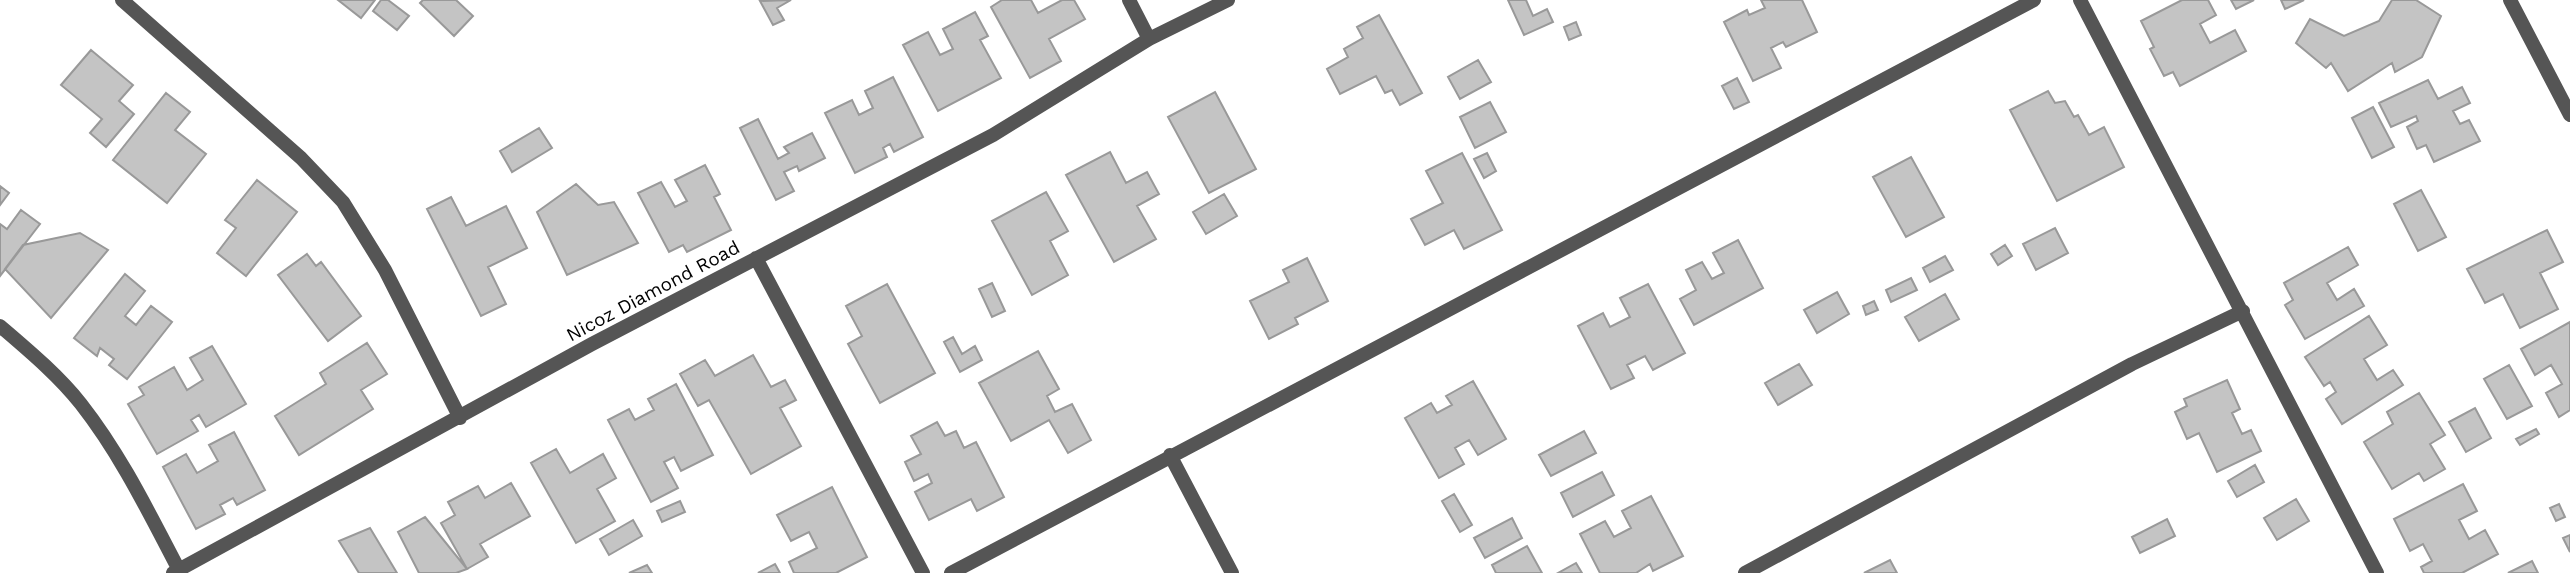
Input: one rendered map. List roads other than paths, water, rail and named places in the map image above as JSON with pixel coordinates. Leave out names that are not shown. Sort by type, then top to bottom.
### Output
[{"type":"street","points":[[122,0],[301,158],[343,202],[385,270],[460,418]]},
{"type":"street","points":[[1129,0],[1149,40]]},
{"type":"street","name":"Nicoz Diamond Road","points":[[176,572],[592,344],[993,135],[1149,40],[1228,0]]},
{"type":"street","points":[[951,573],[2034,0]]},
{"type":"street","points":[[2080,0],[2377,573]]},
{"type":"street","points":[[2510,0],[2570,115]]},
{"type":"street","points":[[2556,89],[2570,82]]},
{"type":"street","points":[[756,258],[923,573]]},
{"type":"street","points":[[1745,573],[2132,365],[2243,311]]},
{"type":"street","points":[[0,326],[34,355],[80,403],[122,464],[176,572]]},
{"type":"street","points":[[1170,455],[1232,573]]}]
